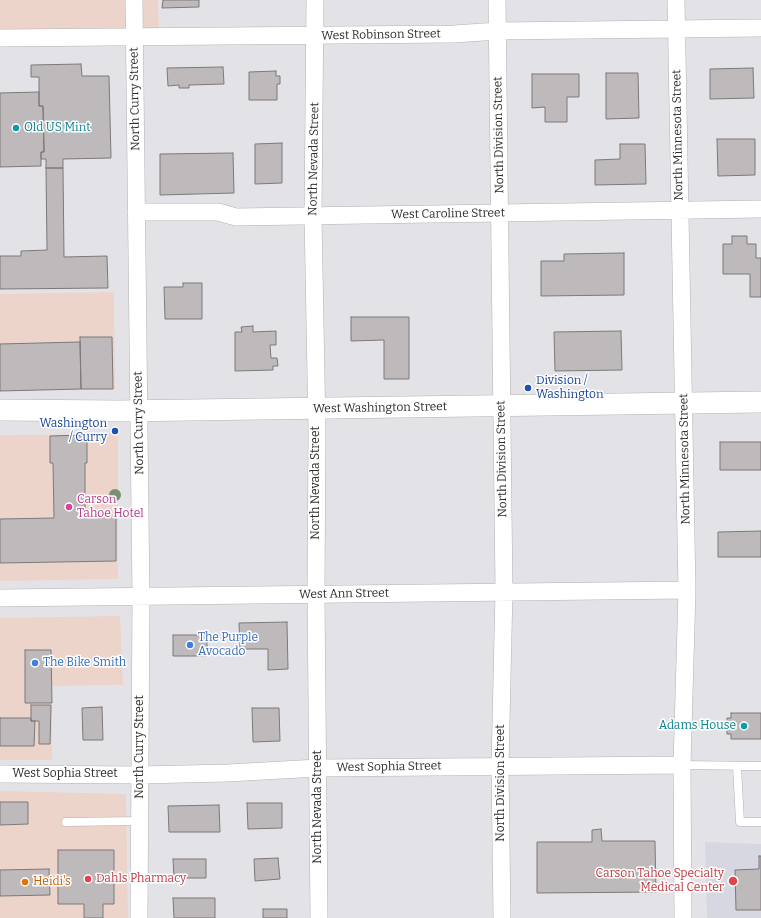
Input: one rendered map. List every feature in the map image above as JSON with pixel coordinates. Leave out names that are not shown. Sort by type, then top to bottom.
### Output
[{"type":"street","name":"North Curry Street","points":[[134,0],[141,597],[140,918]]},
{"type":"street","name":"North Nevada Street","points":[[315,0],[316,36],[313,215],[316,409],[319,918]]},
{"type":"street","name":"North Division Street","points":[[497,0],[504,591],[500,766],[502,918]]},
{"type":"street","name":"North Minnesota Street","points":[[676,0],[687,590],[682,765],[683,918]]},
{"type":"street","name":"West Robinson Street","points":[[0,38],[316,36],[761,28]]},
{"type":"street","name":"West Caroline Street","points":[[136,212],[218,212],[236,217],[761,209]]},
{"type":"street","name":"West Washington Street","points":[[0,410],[44,412],[761,402]]},
{"type":"street","name":"West Ann Street","points":[[0,598],[687,590]]},
{"type":"street","name":"West Sophia Street","points":[[0,774],[140,775],[228,773],[318,768],[682,765]]},
{"type":"lane","points":[[682,765],[761,766]]},
{"type":"lane","points":[[737,766],[740,822],[761,822]]},
{"type":"lane","points":[[66,822],[140,822]]},
{"type":"shaded area","points":[[0,0],[158,0],[159,32],[0,34]]},
{"type":"shaded area","points":[[114,292],[115,389],[0,390],[0,294]]},
{"type":"shaded area","points":[[113,434],[117,436],[118,441],[118,579],[0,581],[0,435]]},
{"type":"shaded area","points":[[120,616],[123,685],[52,686],[52,760],[0,760],[0,618]]},
{"type":"shaded area","points":[[0,791],[126,794],[128,918],[0,918]]},
{"type":"shaded area","name":"Carson Tahoe Specialty Medical Center","points":[[705,842],[761,844],[761,918],[707,918]]},
{"type":"building","points":[[163,0],[199,0],[199,7],[162,8]]},
{"type":"building","points":[[81,64],[82,76],[109,76],[111,158],[63,159],[63,168],[46,168],[46,159],[41,159],[41,152],[44,152],[43,106],[39,106],[39,77],[31,77],[31,65]]},
{"type":"building","points":[[223,67],[224,84],[189,85],[189,88],[179,88],[179,85],[168,86],[167,68]]},
{"type":"building","points":[[753,68],[754,98],[710,99],[710,69]]},
{"type":"building","points":[[276,71],[276,76],[280,76],[280,84],[277,84],[277,100],[249,100],[249,72]]},
{"type":"building","points":[[606,73],[638,73],[639,118],[606,119]]},
{"type":"building","points":[[532,74],[579,74],[579,97],[567,97],[567,122],[545,122],[545,107],[532,108]]},
{"type":"building","points":[[39,92],[39,106],[43,106],[44,152],[41,152],[41,166],[0,167],[0,93]]},
{"type":"building","points":[[717,139],[755,139],[755,175],[718,176]]},
{"type":"building","points":[[282,143],[282,183],[255,184],[255,144]]},
{"type":"building","points":[[620,144],[645,144],[646,184],[595,185],[595,160],[620,159]]},
{"type":"building","points":[[233,153],[234,193],[160,195],[160,154]]},
{"type":"building","points":[[46,168],[63,168],[64,257],[107,256],[108,288],[0,289],[0,256],[21,256],[21,251],[47,250]]},
{"type":"building","points":[[732,236],[747,236],[747,244],[756,244],[756,258],[761,258],[761,297],[750,297],[750,274],[723,274],[723,244],[732,244]]},
{"type":"building","points":[[624,253],[624,295],[541,296],[541,261],[564,261],[564,254]]},
{"type":"building","points":[[183,283],[202,283],[202,319],[165,319],[164,287],[183,287]]},
{"type":"building","points":[[351,317],[409,317],[409,379],[384,379],[384,340],[351,341]]},
{"type":"building","points":[[253,326],[253,332],[276,331],[276,345],[270,345],[271,358],[277,358],[278,366],[273,366],[273,370],[235,371],[235,332],[242,332],[241,327]]},
{"type":"building","points":[[621,331],[622,370],[555,371],[554,332]]},
{"type":"building","points":[[80,337],[112,337],[113,389],[81,389]]},
{"type":"building","points":[[80,342],[81,389],[0,391],[0,344]]},
{"type":"building","name":"Carson Tahoe Hotel","points":[[87,435],[87,463],[85,463],[85,517],[116,516],[116,561],[0,563],[0,519],[54,518],[53,463],[50,463],[50,436]]},
{"type":"building","points":[[720,442],[761,442],[761,470],[720,470]]},
{"type":"building","points":[[761,531],[761,557],[718,557],[718,532]]},
{"type":"building","points":[[287,622],[288,669],[268,670],[268,649],[240,649],[239,623]]},
{"type":"building","name":"The Purple Avocado","points":[[173,635],[207,635],[207,656],[173,656]]},
{"type":"building","points":[[25,650],[51,650],[52,703],[25,703]]},
{"type":"building","points":[[31,705],[51,705],[50,744],[39,744],[39,721],[31,721]]},
{"type":"building","points":[[102,707],[103,740],[83,740],[82,708]]},
{"type":"building","points":[[252,708],[279,708],[280,741],[253,742]]},
{"type":"building","name":"Adams House","points":[[731,713],[761,713],[761,739],[731,739],[731,734],[727,734],[727,718],[731,718]]},
{"type":"building","points":[[0,718],[31,718],[31,721],[35,721],[34,746],[0,746]]},
{"type":"building","points":[[0,802],[28,802],[28,824],[0,825]]},
{"type":"building","points":[[247,803],[282,803],[282,828],[248,829]]},
{"type":"building","points":[[219,805],[220,832],[169,832],[168,806]]},
{"type":"building","points":[[601,829],[602,841],[655,841],[656,892],[537,893],[537,842],[592,842],[592,830]]},
{"type":"building","points":[[58,850],[114,850],[114,904],[103,904],[103,918],[84,918],[84,904],[58,904]]},
{"type":"building","points":[[759,856],[761,856],[761,910],[736,910],[735,870],[759,869]]},
{"type":"building","points":[[278,858],[280,879],[255,881],[254,859]]},
{"type":"building","points":[[173,859],[206,859],[206,878],[174,878]]},
{"type":"building","name":"Heidi's","points":[[49,869],[50,895],[0,896],[0,870]]},
{"type":"building","points":[[173,898],[215,898],[215,918],[174,918]]},
{"type":"building","points":[[263,909],[287,909],[287,918],[263,918]]},
{"type":"place","name":"Old US Mint","points":[[16,128]]},
{"type":"place","name":"Division / Washington","points":[[528,388]]},
{"type":"place","name":"Washington / Curry","points":[[115,431]]},
{"type":"place","name":"Carson Tahoe Hotel","points":[[69,507]]},
{"type":"place","name":"The Purple Avocado","points":[[190,645]]},
{"type":"place","name":"The Bike Smith","points":[[35,663]]},
{"type":"place","name":"Adams House","points":[[744,726]]},
{"type":"place","name":"Dahls Pharmacy","points":[[88,879]]},
{"type":"place","name":"Carson Tahoe Specialty Medical Center","points":[[733,881]]},
{"type":"place","name":"Heidi's","points":[[25,882]]}]
